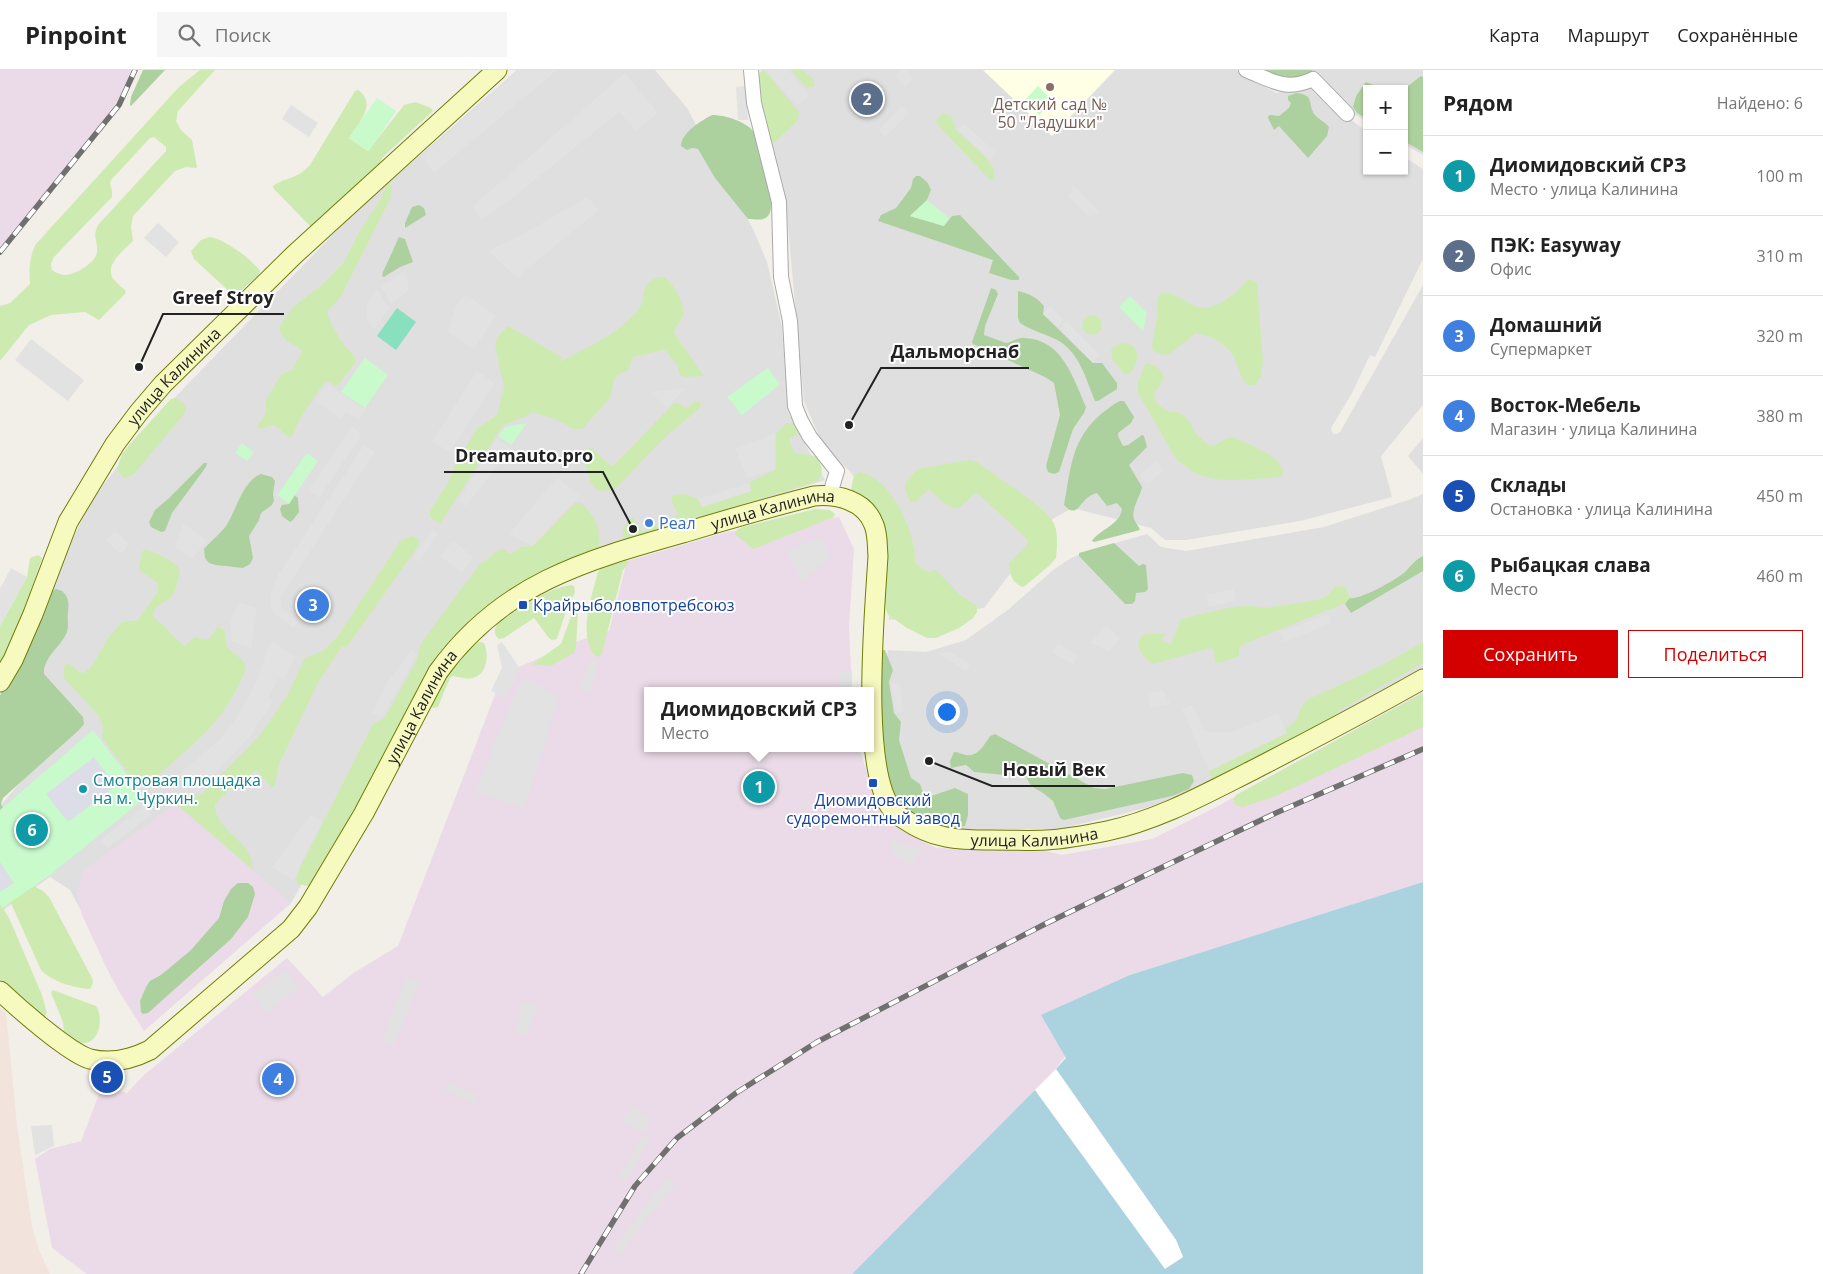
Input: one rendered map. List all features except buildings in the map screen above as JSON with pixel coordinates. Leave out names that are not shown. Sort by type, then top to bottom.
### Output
[{"type":"main road","name":"улица Калинина","points":[[0,682],[11,666],[68,522],[115,444],[139,412],[163,384],[280,268],[497,70]]},
{"type":"main road","name":"улица Калинина","points":[[0,991],[72,1050],[89,1059],[104,1061],[126,1059],[150,1050],[251,965],[297,922],[308,907],[364,813],[438,672],[453,652],[486,618],[516,597],[555,576],[611,553],[814,496],[830,494],[854,502],[864,509],[874,524],[877,537],[878,556],[872,687]]},
{"type":"main road","name":"улица Калинина","points":[[874,742],[886,797],[894,812],[912,825],[936,836],[973,840],[1046,840],[1108,830],[1136,823],[1178,807],[1349,720],[1423,679]]},
{"type":"street","points":[[752,70],[754,103],[779,202],[781,277],[790,321],[796,406],[801,421],[810,437],[837,471],[830,494]]},
{"type":"street","points":[[1246,70],[1277,84],[1297,85],[1313,79],[1347,114]]},
{"type":"shaded area","points":[[0,70],[135,70],[125,91],[60,178],[0,252]]},
{"type":"shaded area","points":[[517,70],[655,70],[687,108],[753,229],[767,262],[782,327],[788,413],[825,480],[694,520],[551,569],[420,680],[291,903],[144,1030],[70,890],[50,877],[2,911],[0,806],[59,738],[12,682],[73,538],[93,499],[150,423],[351,216]]},
{"type":"shaded area","points":[[519,70],[557,70],[434,173],[422,156]]},
{"type":"shaded area","points":[[761,70],[1236,70],[1276,93],[1313,84],[1346,116],[1363,129],[1363,175],[1408,175],[1408,160],[1423,169],[1423,259],[1375,357],[1370,355],[1352,393],[1331,428],[1333,434],[1340,432],[1423,285],[1423,405],[1381,456],[1392,497],[1300,521],[1186,540],[1165,540],[1151,528],[1072,508],[1051,520],[984,608],[889,620],[891,521],[882,505],[822,443],[804,401],[785,194],[760,101]]},
{"type":"shaded area","points":[[766,70],[788,70],[810,95],[797,106]]},
{"type":"shaded area","points":[[900,70],[906,70],[914,78],[905,87],[894,75]]},
{"type":"shaded area","name":"Детский сад № 50 \"Ладушки\"","points":[[983,70],[1115,70],[1052,136]]},
{"type":"shaded area","points":[[1265,70],[1423,70],[1423,155],[1408,146],[1408,85],[1363,85],[1363,119],[1348,110],[1312,75],[1278,81]]},
{"type":"shaded area","points":[[625,73],[658,113],[636,130],[619,112],[507,202],[481,220],[473,206]]},
{"type":"shaded area","points":[[745,86],[748,120],[738,120],[736,87]]},
{"type":"shaded area","points":[[291,105],[318,123],[309,137],[282,119]]},
{"type":"shaded area","points":[[902,106],[909,113],[885,137],[879,130]]},
{"type":"shaded area","points":[[964,123],[997,153],[990,160],[958,130]]},
{"type":"shaded area","points":[[1073,185],[1100,212],[1090,217],[1069,197]]},
{"type":"shaded area","points":[[587,197],[599,210],[518,278],[488,251],[525,233]]},
{"type":"shaded area","points":[[158,223],[179,242],[166,257],[144,238]]},
{"type":"shaded area","points":[[405,271],[409,290],[391,304],[381,287]]},
{"type":"shaded area","points":[[377,290],[389,308],[374,330],[367,320],[366,307]]},
{"type":"shaded area","points":[[466,294],[496,316],[474,349],[448,332],[455,307]]},
{"type":"shaded area","points":[[1050,306],[1064,320],[1057,327],[1043,314]]},
{"type":"shaded area","points":[[1066,321],[1100,355],[1093,363],[1059,329]]},
{"type":"shaded area","points":[[31,339],[84,380],[68,401],[15,360]]},
{"type":"shaded area","points":[[477,371],[495,383],[450,452],[432,441]]},
{"type":"shaded area","points":[[327,384],[366,410],[359,420],[346,412],[341,419],[315,401]]},
{"type":"shaded area","points":[[686,388],[667,408],[650,392]]},
{"type":"shaded area","points":[[352,426],[362,434],[319,498],[308,491]]},
{"type":"shaded area","points":[[775,434],[775,469],[747,478],[735,448]]},
{"type":"shaded area","points":[[497,438],[511,448],[466,506],[458,501]]},
{"type":"shaded area","points":[[1423,438],[1423,474],[1408,456]]},
{"type":"shaded area","points":[[364,445],[375,452],[280,598],[282,609],[298,621],[294,628],[273,613],[270,598],[272,588],[278,575]]},
{"type":"shaded area","points":[[1157,461],[1164,470],[1147,485],[1139,475]]},
{"type":"shaded area","points":[[557,477],[580,496],[533,546],[509,534]]},
{"type":"shaded area","points":[[748,483],[751,491],[702,507],[699,499]]},
{"type":"shaded area","points":[[1423,494],[1423,670],[1252,765],[1174,801],[1060,829],[935,830],[876,733],[888,650],[926,652],[966,640],[1009,609],[1053,570],[1071,558],[1090,550],[1147,534],[1161,547],[1186,551],[1324,527]]},
{"type":"shaded area","points":[[839,517],[854,549],[849,626],[852,687],[644,687],[644,752],[860,752],[883,818],[936,848],[1046,851],[1062,855],[1152,839],[1218,806],[1423,692],[1423,882],[1130,975],[1056,1068],[1176,1240],[1165,1269],[1035,1090],[852,1274],[87,1274],[52,1248],[35,1159],[50,1149],[81,1141],[103,1084],[127,1093],[144,1075],[287,958],[323,997],[355,972],[398,946],[503,674],[581,640],[609,631],[627,561],[727,532]]},
{"type":"shaded area","points":[[183,523],[207,541],[192,559],[175,547]]},
{"type":"shaded area","points":[[432,530],[438,534],[419,562],[413,558]]},
{"type":"shaded area","points":[[115,531],[129,544],[121,554],[106,541]]},
{"type":"shaded area","points":[[820,537],[830,557],[802,582],[787,552]]},
{"type":"shaded area","points":[[453,541],[474,557],[462,573],[440,556]]},
{"type":"shaded area","points":[[11,568],[27,577],[0,626],[0,589]]},
{"type":"shaded area","points":[[1233,589],[1236,601],[1209,607],[1206,595]]},
{"type":"shaded area","points":[[239,603],[257,608],[251,648],[231,641],[230,621]]},
{"type":"shaded area","points":[[1328,614],[1331,623],[1284,642],[1280,632]]},
{"type":"shaded area","points":[[1106,626],[1120,638],[1109,651],[1090,643]]},
{"type":"shaded area","points":[[271,640],[296,657],[284,680],[278,678],[269,697],[274,700],[252,734],[197,792],[178,775],[219,740],[234,722],[256,683]]},
{"type":"shaded area","points":[[502,642],[520,669],[506,698],[491,691],[502,668],[497,645]]},
{"type":"shaded area","points":[[1058,643],[1078,655],[1073,664],[1052,652]]},
{"type":"shaded area","points":[[411,650],[417,655],[382,717],[372,713],[388,681]]},
{"type":"shaded area","points":[[948,651],[970,664],[966,671],[938,653]]},
{"type":"shaded area","points":[[589,660],[598,662],[589,692],[580,689]]},
{"type":"shaded area","points":[[839,671],[852,671],[852,687],[839,687]]},
{"type":"shaded area","points":[[526,678],[559,697],[524,808],[476,792],[517,687]]},
{"type":"shaded area","points":[[899,683],[904,711],[896,713],[891,684]]},
{"type":"shaded area","points":[[1163,690],[1170,704],[1150,708],[1147,693]]},
{"type":"shaded area","points":[[1193,705],[1204,730],[1232,732],[1278,713],[1287,733],[1209,771],[1182,709]]},
{"type":"shaded area","points":[[94,757],[116,786],[68,822],[46,794]]},
{"type":"shaded area","points":[[145,805],[152,815],[107,848],[101,840]]},
{"type":"shaded area","points":[[175,805],[291,903],[144,1031],[108,971],[82,915],[77,894],[84,870]]},
{"type":"shaded area","points":[[311,814],[323,821],[294,881],[272,867]]},
{"type":"shaded area","points":[[892,837],[905,845],[922,849],[911,866],[896,855],[892,849]]},
{"type":"shaded area","points":[[0,862],[14,883],[0,892]]},
{"type":"shaded area","points":[[286,969],[299,987],[266,1012],[252,994]]},
{"type":"shaded area","points":[[407,976],[420,981],[394,1046],[381,1041]]},
{"type":"shaded area","points":[[521,1001],[537,1007],[526,1036],[515,1032],[520,1016]]},
{"type":"shaded area","points":[[0,1008],[6,1013],[17,1125],[32,1227],[39,1250],[50,1274],[0,1274]]},
{"type":"shaded area","points":[[447,1083],[478,1094],[475,1103],[444,1091]]},
{"type":"shaded area","points":[[633,1105],[651,1120],[643,1133],[622,1121]]},
{"type":"shaded area","points":[[52,1125],[54,1146],[35,1155],[31,1126]]},
{"type":"shaded area","points":[[643,1135],[650,1139],[626,1182],[619,1177]]},
{"type":"shaded area","points":[[668,1178],[676,1184],[649,1215],[620,1256],[612,1250]]},
{"type":"green space","points":[[143,70],[165,70],[131,106],[131,97]]},
{"type":"green space","points":[[200,70],[215,70],[178,111],[176,121],[181,130],[192,140],[197,167],[186,167],[175,171],[133,216],[131,227],[133,241],[114,262],[111,272],[112,277],[126,291],[125,294],[99,320],[85,312],[51,315],[29,325],[0,361],[0,306],[10,303],[30,284],[30,264],[36,244],[179,87]],"holes":[[[154,137],[166,147],[166,151],[98,225],[95,236],[97,252],[93,260],[84,268],[68,275],[62,275],[52,270],[51,264],[54,257],[112,197],[111,180],[150,138]]]},
{"type":"green space","points":[[791,70],[803,70],[814,80],[814,87],[807,88]]},
{"type":"green space","points":[[1265,70],[1313,70],[1301,78],[1279,78]]},
{"type":"green space","points":[[761,71],[765,71],[799,112],[797,121],[775,142],[769,141],[760,105],[758,85]]},
{"type":"green space","points":[[1421,76],[1423,77],[1423,152],[1408,143],[1408,86]]},
{"type":"green space","points":[[1038,86],[1053,101],[1039,115],[1025,100]]},
{"type":"green space","points":[[1363,86],[1363,117],[1357,113],[1353,107],[1356,96]]},
{"type":"green space","points":[[358,90],[364,96],[366,108],[361,120],[349,138],[368,151],[404,105],[416,102],[431,108],[433,111],[383,157],[374,173],[315,227],[310,226],[273,186],[296,176],[310,165],[355,91]]},
{"type":"green space","points":[[1296,93],[1309,98],[1313,112],[1329,127],[1327,136],[1308,158],[1279,126],[1274,130],[1268,118],[1269,115],[1279,116],[1289,108],[1291,103],[1288,100],[1288,96]]},
{"type":"green space","points":[[377,98],[396,111],[369,151],[349,138]]},
{"type":"green space","points":[[942,114],[952,118],[958,132],[989,161],[995,174],[993,180],[990,180],[936,123],[936,120]]},
{"type":"green space","points":[[712,115],[734,119],[754,132],[761,153],[771,198],[770,211],[767,217],[748,219],[715,178],[698,149],[692,148],[687,150],[681,146],[684,136],[688,132]]},
{"type":"green space","points":[[916,176],[920,176],[928,183],[931,190],[927,200],[910,216],[944,226],[952,216],[960,215],[1019,277],[1019,280],[1011,280],[989,273],[993,260],[878,221],[881,215],[896,208],[911,188],[913,179]]},
{"type":"green space","points":[[388,184],[392,185],[390,199],[340,298],[327,311],[337,334],[356,362],[338,385],[328,381],[324,383],[300,418],[293,435],[289,437],[274,425],[261,429],[258,428],[266,413],[266,400],[282,374],[292,370],[302,352],[301,349],[284,338],[279,327],[293,307],[323,284],[344,262]]},
{"type":"green space","points":[[927,200],[949,218],[944,226],[910,216]]},
{"type":"green space","points":[[419,205],[424,208],[426,215],[405,228],[405,223],[412,207]]},
{"type":"green space","points":[[209,237],[222,241],[237,250],[260,271],[258,276],[236,295],[232,294],[194,259],[191,251],[201,240]]},
{"type":"green space","points":[[399,237],[405,239],[413,262],[400,267],[384,277],[382,276],[383,272]]},
{"type":"green space","points":[[658,277],[664,277],[668,280],[681,300],[683,316],[674,333],[704,376],[685,377],[679,374],[678,366],[666,351],[663,350],[633,357],[628,371],[621,373],[615,378],[609,399],[582,429],[574,429],[555,419],[532,412],[525,417],[503,425],[440,524],[430,517],[430,511],[448,483],[458,458],[478,428],[497,415],[504,387],[495,346],[497,338],[508,326],[562,357],[559,362],[601,340],[629,320],[640,306],[645,288]]},
{"type":"green space","points":[[1248,280],[1257,283],[1263,362],[1261,376],[1255,385],[1247,385],[1241,376],[1235,359],[1224,345],[1213,338],[1201,334],[1195,334],[1169,354],[1164,355],[1153,351],[1157,302],[1161,293],[1177,296],[1199,307],[1214,306],[1226,300]]},
{"type":"green space","points":[[991,288],[996,290],[998,294],[985,326],[984,335],[1006,343],[1025,338],[1038,340],[1049,346],[1065,362],[1086,407],[1073,429],[1059,472],[1054,474],[1048,472],[1046,466],[1060,415],[1054,383],[972,342]]},
{"type":"green space","points":[[1018,291],[1032,296],[1042,303],[1044,306],[1043,314],[1093,363],[1102,363],[1117,383],[1117,389],[1095,401],[1082,368],[1066,346],[1020,323],[1018,318]]},
{"type":"green space","points":[[1130,296],[1147,313],[1143,331],[1119,307]]},
{"type":"green space","points":[[397,308],[416,322],[396,350],[377,336]]},
{"type":"green space","points":[[1092,315],[1099,318],[1102,325],[1099,332],[1092,335],[1085,332],[1082,325],[1085,318]]},
{"type":"green space","points":[[1119,343],[1132,345],[1137,352],[1136,363],[1130,374],[1124,374],[1112,358],[1111,349]]},
{"type":"green space","points":[[365,358],[388,375],[365,408],[341,392]]},
{"type":"green space","points":[[1148,363],[1162,372],[1163,380],[1154,393],[1155,399],[1160,406],[1168,411],[1178,412],[1185,417],[1196,434],[1210,446],[1233,437],[1256,447],[1278,462],[1282,468],[1283,475],[1272,478],[1220,480],[1203,476],[1185,467],[1176,459],[1138,393],[1138,382],[1145,365]]},
{"type":"green space","points":[[768,368],[780,384],[742,415],[727,397]]},
{"type":"green space","points":[[176,398],[184,404],[186,408],[185,413],[134,474],[123,478],[117,469],[122,454],[171,399]]},
{"type":"green space","points":[[699,401],[701,405],[699,409],[665,437],[615,489],[601,491],[595,488],[590,481],[586,467],[588,448],[590,447],[613,466],[674,403],[678,403],[686,408]]},
{"type":"green space","points":[[1120,401],[1124,401],[1134,417],[1131,423],[1118,433],[1123,446],[1128,445],[1142,435],[1147,447],[1129,465],[1142,487],[1133,515],[1140,530],[1094,542],[1092,541],[1118,519],[1122,509],[1117,503],[1107,506],[1097,493],[1087,498],[1077,509],[1068,509],[1064,505],[1071,467],[1078,444],[1091,424],[1101,414]]},
{"type":"green space","points":[[527,423],[511,445],[498,436],[505,427]]},
{"type":"green space","points":[[787,423],[795,424],[799,432],[789,439],[794,452],[814,456],[819,461],[822,473],[816,482],[721,511],[704,519],[626,540],[624,538],[623,529],[632,517],[643,532],[678,515],[671,499],[672,496],[683,494],[697,498],[702,507],[751,491],[750,482],[776,469],[776,434]]},
{"type":"green space","points":[[242,443],[254,452],[247,461],[235,453]]},
{"type":"green space","points":[[307,453],[318,461],[289,504],[277,495]]},
{"type":"green space","points":[[969,460],[977,462],[1033,502],[1051,519],[1055,526],[1057,537],[1056,558],[1025,586],[1018,585],[1013,580],[1009,563],[1028,543],[1028,540],[977,493],[962,506],[956,508],[948,506],[929,490],[915,502],[910,502],[905,489],[905,483],[917,469]]},
{"type":"green space","points":[[204,463],[207,463],[206,467],[172,513],[165,531],[161,532],[151,527],[149,522],[155,510]]},
{"type":"green space","points":[[861,472],[882,484],[897,503],[908,525],[917,564],[928,572],[937,571],[960,595],[977,606],[977,612],[973,618],[959,628],[936,638],[927,638],[907,628],[888,615],[884,597],[885,558],[851,489],[854,475]]},
{"type":"green space","points":[[261,474],[272,477],[275,481],[274,501],[272,505],[261,513],[249,536],[253,558],[250,564],[243,568],[209,563],[205,558],[204,549],[226,526],[249,483]]},
{"type":"green space","points":[[294,495],[298,498],[299,512],[290,522],[282,516],[280,509],[282,505],[289,504]]},
{"type":"green space","points":[[575,503],[581,503],[596,522],[599,538],[597,550],[483,612],[311,885],[298,884],[296,880],[299,870],[373,724],[385,717],[417,660],[421,643],[480,564],[501,549],[510,554],[521,547],[533,546]]},
{"type":"green space","points":[[815,509],[830,510],[835,514],[834,517],[753,549],[735,534],[737,530],[743,527]]},
{"type":"green space","points":[[412,536],[418,538],[419,545],[346,648],[342,646],[318,683],[279,764],[275,786],[272,788],[256,770],[241,783],[233,786],[215,804],[216,812],[223,825],[249,854],[253,870],[176,803],[180,796],[185,794],[202,794],[259,736],[287,696],[305,658],[323,651],[338,636],[400,541]]},
{"type":"green space","points":[[1114,543],[1139,566],[1146,565],[1148,589],[1145,592],[1136,593],[1135,601],[1132,604],[1125,604],[1079,556],[1079,553]]},
{"type":"green space","points":[[145,550],[165,557],[180,570],[173,594],[155,609],[153,617],[185,646],[195,637],[206,640],[210,638],[217,628],[220,628],[225,631],[227,647],[244,662],[246,669],[231,699],[205,733],[156,778],[148,783],[138,785],[102,738],[103,726],[99,716],[64,678],[64,672],[65,666],[68,663],[79,672],[84,673],[88,670],[108,638],[122,622],[138,620],[158,591],[158,583],[140,571],[139,568],[142,551]]},
{"type":"green space","points":[[38,555],[42,558],[28,598],[13,638],[0,663],[0,626],[27,577],[30,558]]},
{"type":"green space","points":[[1423,556],[1423,571],[1351,613],[1345,604],[1350,598],[1362,596],[1386,584],[1405,572],[1415,561]]},
{"type":"green space","points":[[627,560],[629,563],[623,570],[602,653],[599,657],[595,656],[587,637],[587,627],[589,604],[598,572],[602,568]]},
{"type":"green space","points":[[574,586],[575,592],[566,611],[557,639],[552,640],[549,638],[534,618],[504,638],[499,639],[497,637],[495,631],[499,622],[551,590]]},
{"type":"green space","points":[[1335,587],[1345,587],[1350,598],[1348,602],[1241,645],[1239,656],[1219,663],[1215,662],[1214,650],[1211,648],[1153,664],[1140,651],[1140,638],[1144,635],[1165,633],[1162,641],[1171,644],[1181,619],[1231,607],[1251,606],[1265,608],[1317,600],[1327,596]]},
{"type":"green space","points":[[56,589],[62,591],[68,601],[68,630],[46,662],[44,674],[83,717],[84,724],[3,798],[1,804],[4,810],[0,820],[0,695],[15,674],[49,593]]},
{"type":"green space","points":[[573,611],[578,613],[574,653],[551,666],[534,665],[534,663],[561,644]]},
{"type":"green space","points":[[476,641],[484,643],[486,647],[487,658],[482,672],[471,679],[453,676],[450,678],[438,707],[433,708],[431,704],[446,678],[456,663]]},
{"type":"green space","points":[[1423,642],[1423,663],[1337,712],[1335,722],[1213,781],[1209,771],[1287,733],[1285,728],[1295,721],[1307,700],[1382,665]]},
{"type":"green space","points":[[883,650],[885,650],[893,670],[889,682],[894,713],[901,722],[899,740],[911,778],[920,784],[925,798],[955,788],[968,794],[968,815],[965,826],[953,829],[937,829],[899,808],[888,783],[879,715]]},
{"type":"green space","points":[[1423,693],[1423,727],[1276,796],[1243,807],[1234,803],[1236,795]]},
{"type":"green space","points":[[93,730],[145,798],[50,875],[2,908],[0,904],[0,810]]},
{"type":"green space","points":[[995,734],[1094,788],[1105,789],[1183,773],[1192,775],[1194,781],[1189,789],[1172,796],[1064,820],[1060,818],[1053,801],[1031,786],[1026,777],[974,772],[966,765],[951,768],[950,761],[954,752],[966,755],[974,754],[980,750],[990,736]]},
{"type":"green space","points":[[238,883],[248,883],[253,887],[255,894],[248,917],[231,939],[148,1013],[143,1014],[140,1001],[150,981],[161,975],[191,950],[219,918],[224,901],[231,889]]},
{"type":"green space","points":[[34,886],[49,897],[92,978],[93,983],[90,989],[64,984],[51,978],[41,970],[10,901]]},
{"type":"green space","points":[[0,903],[10,920],[42,995],[47,1013],[45,1016],[40,1015],[0,979]]},
{"type":"green space","points":[[53,990],[96,1006],[100,1023],[93,1039],[82,1043],[64,1034],[63,1022],[51,993]]},
{"type":"water","points":[[1423,882],[1423,1274],[852,1274],[1035,1090],[1165,1268],[1183,1257],[1176,1240],[1056,1069],[1066,1058],[1041,1015],[1130,975]]},
{"type":"pier","points":[[1056,1069],[1176,1240],[1183,1257],[1165,1269],[1035,1090]]},
{"type":"railway","points":[[0,252],[119,105],[135,70]]},
{"type":"railway","points":[[581,1274],[635,1186],[677,1138],[736,1093],[817,1042],[1045,924],[1146,875],[1278,812],[1423,749]]},
{"type":"place","name":"Детский сад № 50 \"Ладушки\"","points":[[1050,87]]},
{"type":"place","name":"ПЭК: Easyway","points":[[867,99]]},
{"type":"place","name":"Greef Stroy","points":[[139,367]]},
{"type":"place","name":"Дальморснаб","points":[[849,425]]},
{"type":"place","name":"Реал","points":[[649,523]]},
{"type":"place","name":"Dreamauto.pro","points":[[633,529]]},
{"type":"place","name":"Домашний","points":[[313,605]]},
{"type":"place","name":"Крайрыболовпотребсоюз","points":[[523,605]]},
{"type":"place","name":"Новый Век","points":[[929,761]]},
{"type":"place","name":"Диомидовский судоремонтный завод","points":[[873,783]]},
{"type":"place","name":"Диомидовский СРЗ","points":[[759,787]]},
{"type":"place","name":"Смотровая площадка на м. Чуркин.","points":[[83,789]]},
{"type":"place","name":"Рыбацкая слава","points":[[32,830]]},
{"type":"place","name":"Склады","points":[[107,1077]]},
{"type":"place","name":"Восток-Мебель","points":[[278,1079]]}]
